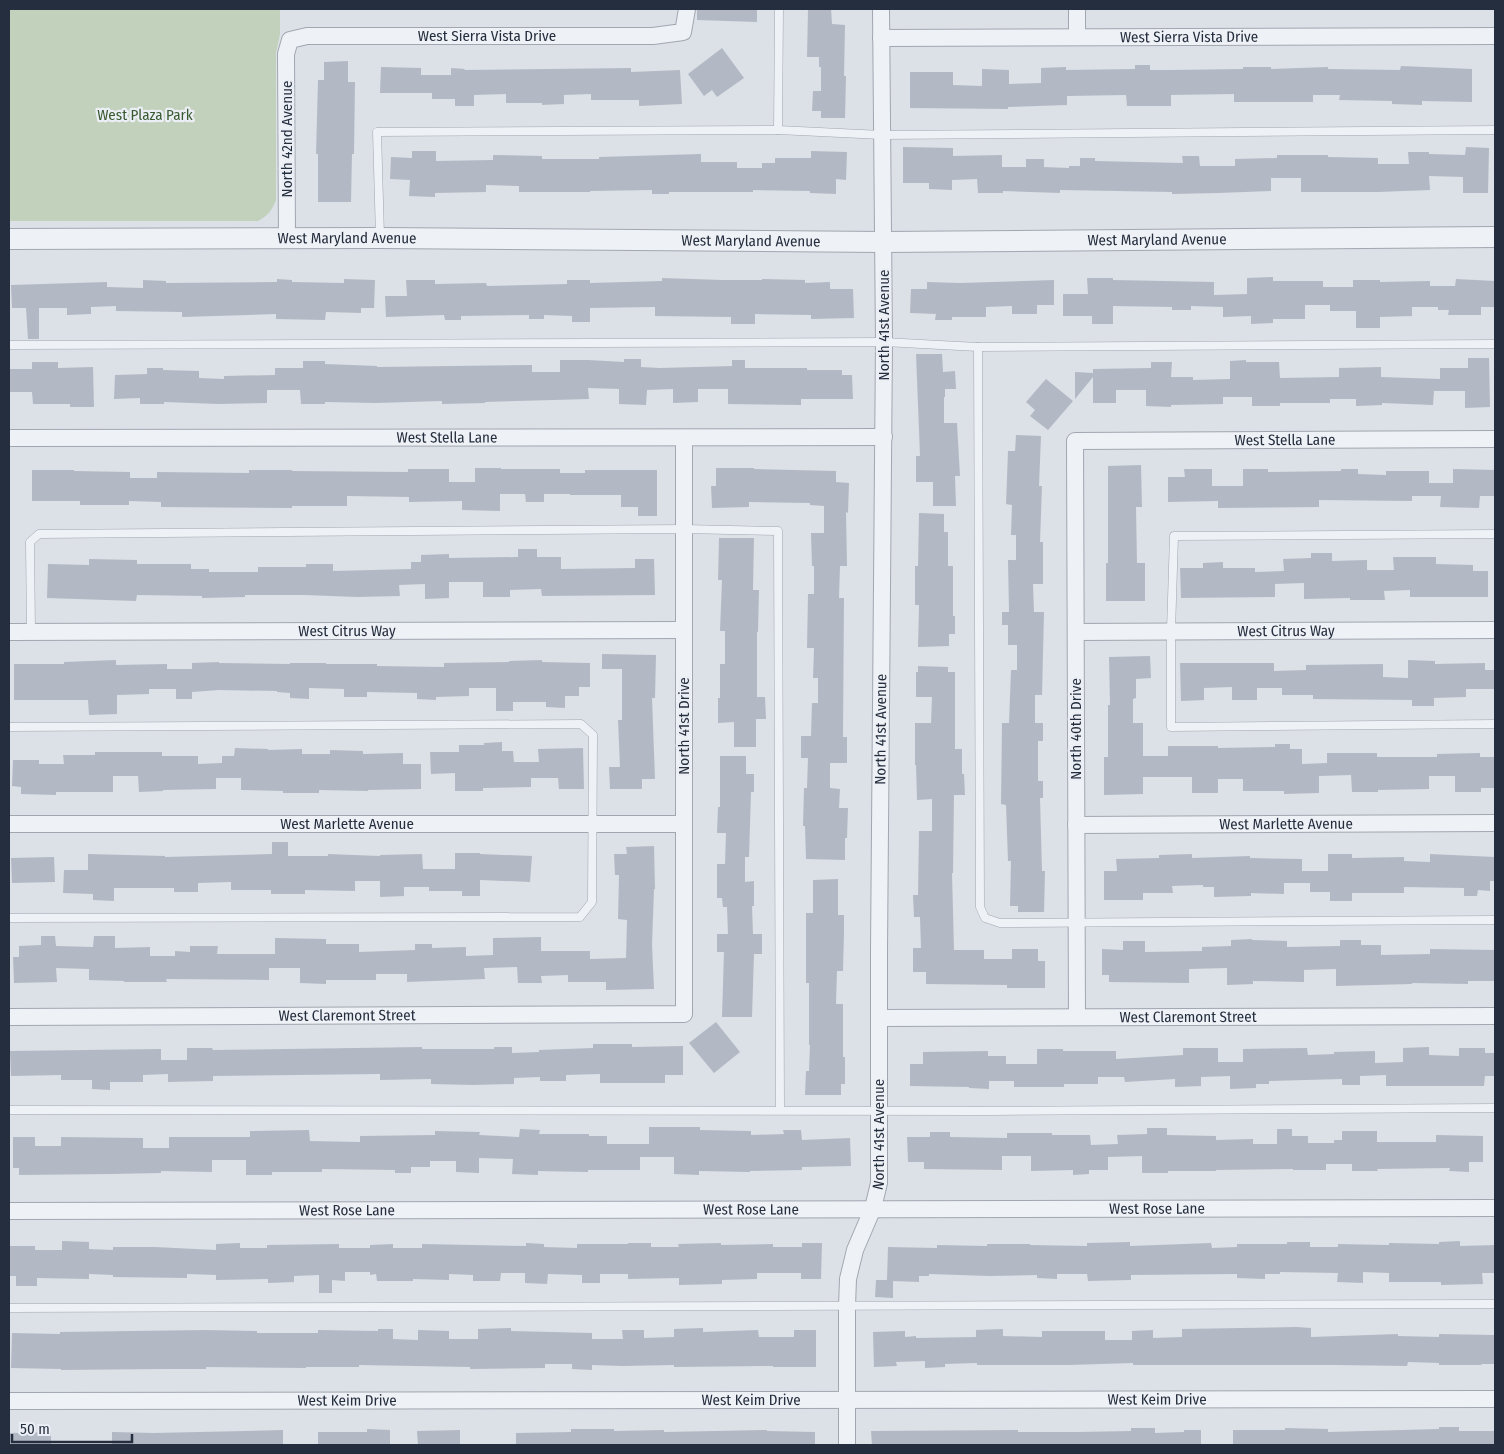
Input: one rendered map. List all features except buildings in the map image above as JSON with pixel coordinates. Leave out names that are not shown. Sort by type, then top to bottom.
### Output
[{"type":"street","name":"West Sierra Vista Drive","points":[[290,40],[307,36],[653,36],[683,32],[687,9]]},
{"type":"street","name":"North 41st Avenue","points":[[846,1445],[846,1306],[848,1279],[855,1250],[872,1208],[879,1183],[884,437],[881,9]]},
{"type":"street","points":[[1077,9],[1077,37]]},
{"type":"street","name":"West Sierra Vista Drive","points":[[881,38],[1495,36]]},
{"type":"street","name":"North 42nd Avenue","points":[[287,238],[286,54],[290,40]]},
{"type":"street","name":"West Maryland Avenue","points":[[9,239],[380,238],[883,242],[1495,237]]},
{"type":"street","name":"West Stella Lane","points":[[9,438],[884,437]]},
{"type":"street","name":"North 41st Drive","points":[[684,438],[684,1014]]},
{"type":"street","name":"West Stella Lane","points":[[1075,441],[1495,439]]},
{"type":"street","name":"North 40th Drive","points":[[1075,441],[1077,1017]]},
{"type":"street","name":"West Citrus Way","points":[[9,632],[684,630]]},
{"type":"street","name":"West Citrus Way","points":[[1076,632],[1495,630]]},
{"type":"street","name":"West Marlette Avenue","points":[[1076,825],[1495,823]]},
{"type":"street","name":"West Marlette Avenue","points":[[9,824],[684,824]]},
{"type":"street","name":"West Claremont Street","points":[[9,1017],[684,1014]]},
{"type":"street","name":"West Claremont Street","points":[[879,1018],[1495,1016]]},
{"type":"street","name":"West Rose Lane","points":[[9,1211],[1495,1208]]},
{"type":"street","name":"West Keim Drive","points":[[9,1401],[1495,1399]]},
{"type":"lane","points":[[778,130],[779,9]]},
{"type":"lane","points":[[380,238],[377,132],[778,130],[882,135],[1495,130]]},
{"type":"lane","points":[[9,345],[884,342],[978,347],[1495,344]]},
{"type":"lane","points":[[978,347],[980,907],[984,918],[1000,923],[1495,920]]},
{"type":"lane","points":[[31,632],[30,542],[40,534],[684,529],[778,531],[780,1110]]},
{"type":"lane","points":[[1495,534],[1174,536],[1170,631],[1170,727],[1495,724]]},
{"type":"lane","points":[[9,727],[581,724],[593,735],[592,902],[580,917],[9,918]]},
{"type":"lane","points":[[9,1110],[1000,1111],[1495,1108]]},
{"type":"lane","points":[[9,1308],[1495,1304]]},
{"type":"green space","name":"West Plaza Park","points":[[9,9],[280,9],[280,34],[276,53],[276,200],[273,207],[258,221],[9,221]]}]
